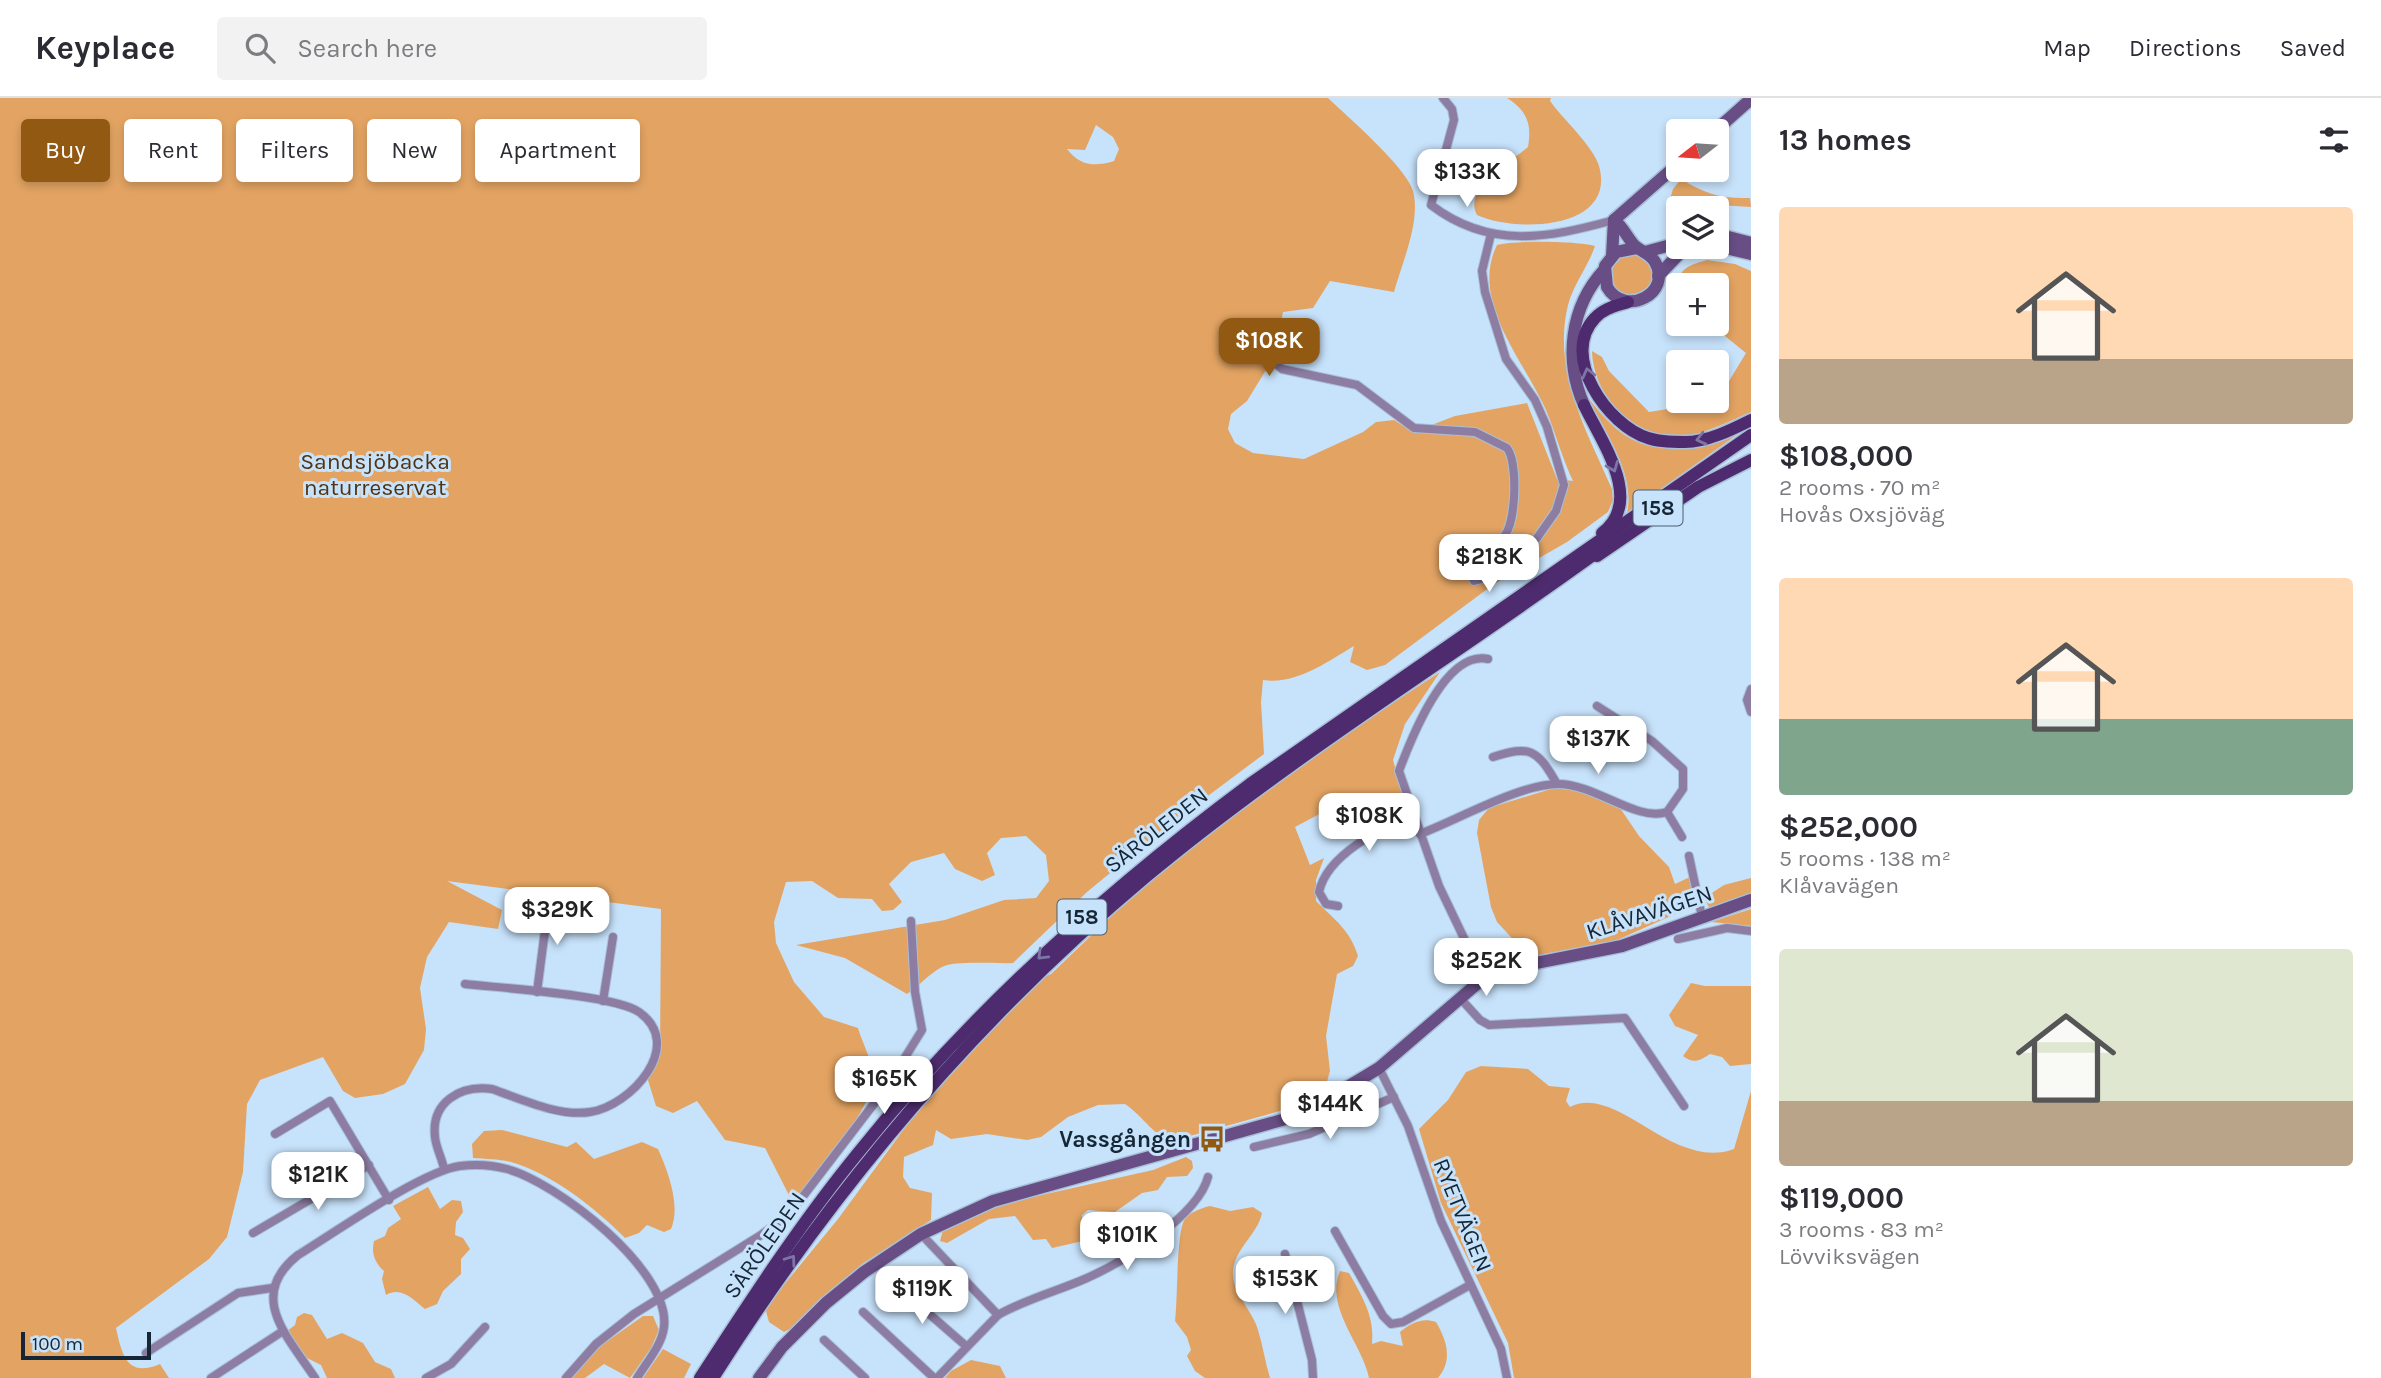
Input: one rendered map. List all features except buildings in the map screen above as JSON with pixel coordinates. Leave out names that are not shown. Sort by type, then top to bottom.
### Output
[{"type":"main road","points":[[1628,302],[1604,310],[1594,319],[1585,341],[1588,378],[1611,415],[1648,438],[1688,442],[1751,420]]},
{"type":"main road","name":"158","points":[[1566,568],[1616,519],[1622,501],[1615,470],[1584,405]]},
{"type":"main road","name":"SÄRÖLEDEN","points":[[713,1378],[756,1310],[859,1169],[992,1021],[1077,938],[1148,875],[1229,813],[1751,435]]},
{"type":"main road","name":"SÄRÖLEDEN","points":[[700,1378],[786,1248],[858,1153],[910,1091],[1005,991],[1074,925],[1183,834],[1239,792],[1751,442]]},
{"type":"main road","name":"158","points":[[1566,568],[1698,487],[1751,460]]},
{"type":"street","points":[[1443,98],[1452,109],[1454,120],[1431,205],[1445,215],[1491,234],[1536,237],[1571,233],[1614,220],[1666,174]]},
{"type":"street","points":[[1728,119],[1751,99]]},
{"type":"street","points":[[1614,220],[1655,262],[1658,276]]},
{"type":"street","points":[[1614,220],[1612,256],[1604,270],[1609,292],[1628,302],[1648,296],[1658,276],[1674,259]]},
{"type":"street","points":[[1268,356],[1277,366],[1289,370],[1357,385],[1414,428],[1475,432],[1507,447],[1513,460],[1514,480],[1509,528],[1500,540],[1473,558],[1468,568],[1474,581],[1493,576],[1548,524],[1556,511],[1564,485],[1547,427],[1535,400],[1506,359],[1485,292],[1482,271],[1491,234]]},
{"type":"street","points":[[1729,237],[1751,243]]},
{"type":"street","points":[[1612,256],[1626,248],[1641,250],[1666,245]]},
{"type":"street","points":[[1729,249],[1751,254]]},
{"type":"street","name":"158","points":[[1584,405],[1573,372],[1572,342],[1585,297],[1604,270]]},
{"type":"street","points":[[1484,980],[1458,932],[1399,771],[1429,705],[1452,672],[1471,662],[1488,659]]},
{"type":"street","points":[[1751,689],[1747,704],[1751,712]]},
{"type":"street","points":[[1597,706],[1670,754],[1683,769],[1683,789],[1667,812]]},
{"type":"street","points":[[1493,757],[1528,749],[1541,760],[1557,784]]},
{"type":"street","points":[[1420,834],[1514,795],[1557,784],[1592,789],[1642,812],[1667,812]]},
{"type":"street","points":[[1667,812],[1682,837]]},
{"type":"street","points":[[1338,906],[1326,904],[1322,900],[1321,884],[1328,874],[1353,846],[1413,814]]},
{"type":"street","points":[[1689,856],[1702,917]]},
{"type":"street","points":[[537,992],[549,898]]},
{"type":"street","name":"KLÅVAVÄGEN","points":[[759,1378],[782,1347],[826,1303],[864,1272],[921,1234],[993,1201],[1282,1120],[1340,1093],[1379,1068],[1484,980],[1516,967],[1605,951],[1751,900]]},
{"type":"street","points":[[566,1378],[608,1333],[768,1230],[791,1212],[905,1061],[922,1030],[915,992],[911,921]]},
{"type":"street","points":[[1678,939],[1719,929],[1751,931]]},
{"type":"street","points":[[603,1001],[613,937]]},
{"type":"street","points":[[443,1169],[435,1139],[436,1114],[445,1101],[457,1093],[480,1088],[492,1089],[537,1104],[580,1112],[612,1104],[638,1088],[655,1057],[650,1026],[638,1011],[603,1001],[465,985]]},
{"type":"street","points":[[1460,998],[1480,1020],[1489,1025],[1625,1018],[1684,1106]]},
{"type":"street","name":"RYETVÄGEN","points":[[1379,1068],[1415,1142],[1430,1195],[1501,1349],[1507,1378]]},
{"type":"street","points":[[1254,1147],[1309,1134],[1394,1097]]},
{"type":"street","points":[[275,1134],[330,1101],[389,1200]]},
{"type":"street","points":[[253,1233],[369,1165]]},
{"type":"street","points":[[315,1378],[283,1331],[273,1306],[272,1287],[279,1273],[298,1255],[443,1169],[484,1165],[507,1169],[537,1182],[574,1205],[605,1230],[649,1281],[659,1298],[664,1328],[658,1345],[636,1378]]},
{"type":"street","points":[[863,1312],[936,1378],[998,1315],[1089,1277],[1121,1259],[1191,1207],[1204,1191],[1208,1177]]},
{"type":"street","points":[[1335,1231],[1383,1316],[1391,1324],[1403,1322],[1470,1285]]},
{"type":"street","points":[[921,1234],[998,1315]]},
{"type":"street","points":[[1284,1254],[1312,1360],[1313,1378]]},
{"type":"street","points":[[896,1285],[966,1346]]},
{"type":"street","points":[[146,1353],[237,1293],[272,1287]]},
{"type":"street","points":[[426,1378],[451,1364],[485,1327]]},
{"type":"street","points":[[211,1378],[283,1331]]},
{"type":"street","points":[[824,1340],[865,1378]]},
{"type":"green space","name":"Sandsjöbacka naturreservat","points":[[0,98],[1328,98],[1400,169],[1413,191],[1415,215],[1410,242],[1394,292],[1330,281],[1313,308],[1283,312],[1278,338],[1266,370],[1247,401],[1231,414],[1228,429],[1235,443],[1253,453],[1304,459],[1363,432],[1376,422],[1394,420],[1413,432],[1455,416],[1527,403],[1557,479],[1573,481],[1546,410],[1503,330],[1490,288],[1490,266],[1497,245],[1546,242],[1595,246],[1568,305],[1564,353],[1582,422],[1612,489],[1613,500],[1608,512],[1567,542],[1494,584],[1385,665],[1367,670],[1350,662],[1354,646],[1299,676],[1275,681],[1263,680],[1261,702],[1264,754],[1165,828],[1087,892],[1013,963],[948,965],[933,973],[907,994],[845,958],[796,945],[945,920],[1004,900],[1036,898],[1049,881],[1046,855],[1026,836],[1001,838],[987,853],[995,875],[982,881],[955,869],[944,853],[911,862],[889,884],[902,902],[893,910],[882,911],[872,899],[838,898],[812,881],[786,882],[774,922],[776,943],[794,982],[824,1017],[858,1028],[873,1075],[871,1089],[854,1123],[793,1203],[765,1148],[725,1140],[697,1101],[673,1113],[656,1106],[647,1077],[660,1057],[661,909],[447,881],[502,910],[498,929],[449,922],[427,957],[420,988],[426,1029],[424,1050],[405,1084],[383,1094],[355,1098],[343,1091],[323,1057],[260,1080],[247,1104],[243,1172],[227,1237],[209,1259],[116,1328],[124,1355],[133,1366],[149,1368],[160,1364],[169,1378],[0,1378]],"holes":[[[1096,125],[1113,137],[1119,149],[1114,161],[1094,164],[1077,159],[1067,149],[1085,150]]]},
{"type":"green space","points":[[1507,98],[1551,98],[1550,101],[1596,158],[1601,187],[1593,203],[1579,214],[1559,221],[1537,224],[1494,221],[1477,215],[1474,205],[1483,185],[1501,167],[1528,147],[1526,118]]},
{"type":"green space","points":[[1679,182],[1687,182],[1722,196],[1671,196]]},
{"type":"green space","points":[[1729,198],[1750,198],[1751,207],[1729,206]]},
{"type":"green space","points":[[1632,253],[1647,259],[1653,274],[1647,289],[1632,295],[1617,289],[1611,274],[1617,259]]},
{"type":"green space","points":[[1707,260],[1735,264],[1751,271],[1751,412],[1691,435],[1655,433],[1623,415],[1611,401],[1594,369],[1592,351],[1602,357],[1609,371],[1649,412],[1666,409],[1666,413],[1729,413],[1729,381],[1746,353],[1725,336],[1729,336],[1729,273],[1682,273],[1696,263]]},
{"type":"green space","points":[[1588,397],[1622,433],[1655,447],[1692,445],[1738,434],[1627,513],[1629,498],[1623,468]]},
{"type":"green space","points":[[1440,672],[1405,724],[1393,760],[1405,803],[1357,830],[1340,803],[1295,827],[1310,865],[1324,858],[1316,880],[1316,901],[1346,932],[1358,956],[1353,966],[1337,974],[1326,1036],[1330,1071],[1324,1092],[1294,1107],[1190,1136],[1176,1144],[1162,1138],[1125,1104],[1098,1105],[1068,1117],[1041,1137],[1027,1140],[987,1134],[951,1139],[936,1130],[933,1145],[904,1157],[903,1177],[910,1188],[932,1193],[931,1220],[862,1264],[794,1327],[784,1332],[769,1322],[765,1308],[838,1219],[929,1095],[1039,979],[1051,974],[1144,885],[1299,765]]},
{"type":"green space","points":[[1554,788],[1588,792],[1616,802],[1639,836],[1669,867],[1675,884],[1690,877],[1694,894],[1693,906],[1615,941],[1538,955],[1522,949],[1497,922],[1491,907],[1477,833],[1479,820],[1489,808]]},
{"type":"green space","points":[[1751,878],[1751,895],[1710,909],[1704,898],[1724,885]]},
{"type":"green space","points":[[1751,909],[1751,926],[1711,922]]},
{"type":"green space","points":[[1691,983],[1705,986],[1751,986],[1751,1064],[1730,1066],[1722,1057],[1710,1054],[1696,1061],[1683,1056],[1698,1035],[1675,1026],[1669,1015]]},
{"type":"green space","points":[[1481,1066],[1528,1069],[1549,1086],[1570,1088],[1566,1101],[1570,1107],[1588,1103],[1607,1107],[1689,1149],[1711,1153],[1734,1149],[1751,1091],[1751,1378],[1514,1378],[1508,1343],[1441,1203],[1419,1129],[1448,1100],[1466,1072]]},
{"type":"green space","points":[[502,1130],[567,1147],[576,1142],[594,1159],[642,1142],[658,1149],[674,1199],[671,1229],[664,1232],[647,1225],[639,1233],[625,1238],[587,1204],[558,1183],[511,1162],[473,1158],[472,1144],[484,1131]]},
{"type":"green space","points":[[1186,1157],[1192,1161],[1193,1168],[1187,1176],[1167,1177],[1158,1190],[1142,1193],[1115,1212],[1088,1210],[1082,1215],[1082,1224],[1096,1229],[1083,1241],[1052,1248],[1046,1239],[1033,1240],[1015,1216],[989,1219],[947,1243],[940,1241],[943,1230],[997,1205],[1153,1170]]},
{"type":"green space","points":[[428,1187],[440,1209],[452,1200],[461,1201],[463,1212],[456,1222],[455,1235],[463,1238],[470,1249],[461,1259],[461,1274],[443,1291],[437,1304],[425,1309],[402,1293],[386,1295],[382,1279],[384,1271],[376,1261],[373,1250],[374,1241],[385,1236],[388,1228],[401,1219],[393,1206]]},
{"type":"green space","points":[[1210,1206],[1230,1211],[1253,1207],[1262,1213],[1256,1229],[1236,1259],[1233,1276],[1258,1330],[1270,1378],[1205,1378],[1195,1371],[1187,1356],[1191,1350],[1187,1337],[1175,1321],[1180,1237],[1185,1219],[1190,1214]]},
{"type":"green space","points":[[1340,1271],[1349,1273],[1363,1298],[1372,1325],[1372,1344],[1381,1341],[1403,1346],[1400,1332],[1404,1329],[1421,1321],[1436,1322],[1447,1350],[1446,1364],[1438,1378],[1369,1378],[1337,1298],[1336,1285]]},
{"type":"green space","points":[[304,1313],[312,1315],[327,1339],[342,1333],[363,1343],[375,1362],[391,1369],[395,1378],[327,1378],[321,1365],[307,1358],[287,1331],[295,1325],[297,1317]]},
{"type":"green space","points":[[643,1316],[653,1316],[659,1330],[651,1348],[630,1378],[604,1364],[585,1378],[572,1378],[599,1347]]},
{"type":"green space","points":[[663,1349],[691,1364],[684,1378],[643,1378]]},
{"type":"green space","points":[[971,1360],[1000,1366],[1006,1378],[945,1378],[951,1371]]},
{"type":"place","name":"Vassgången","points":[[1212,1139]]}]
